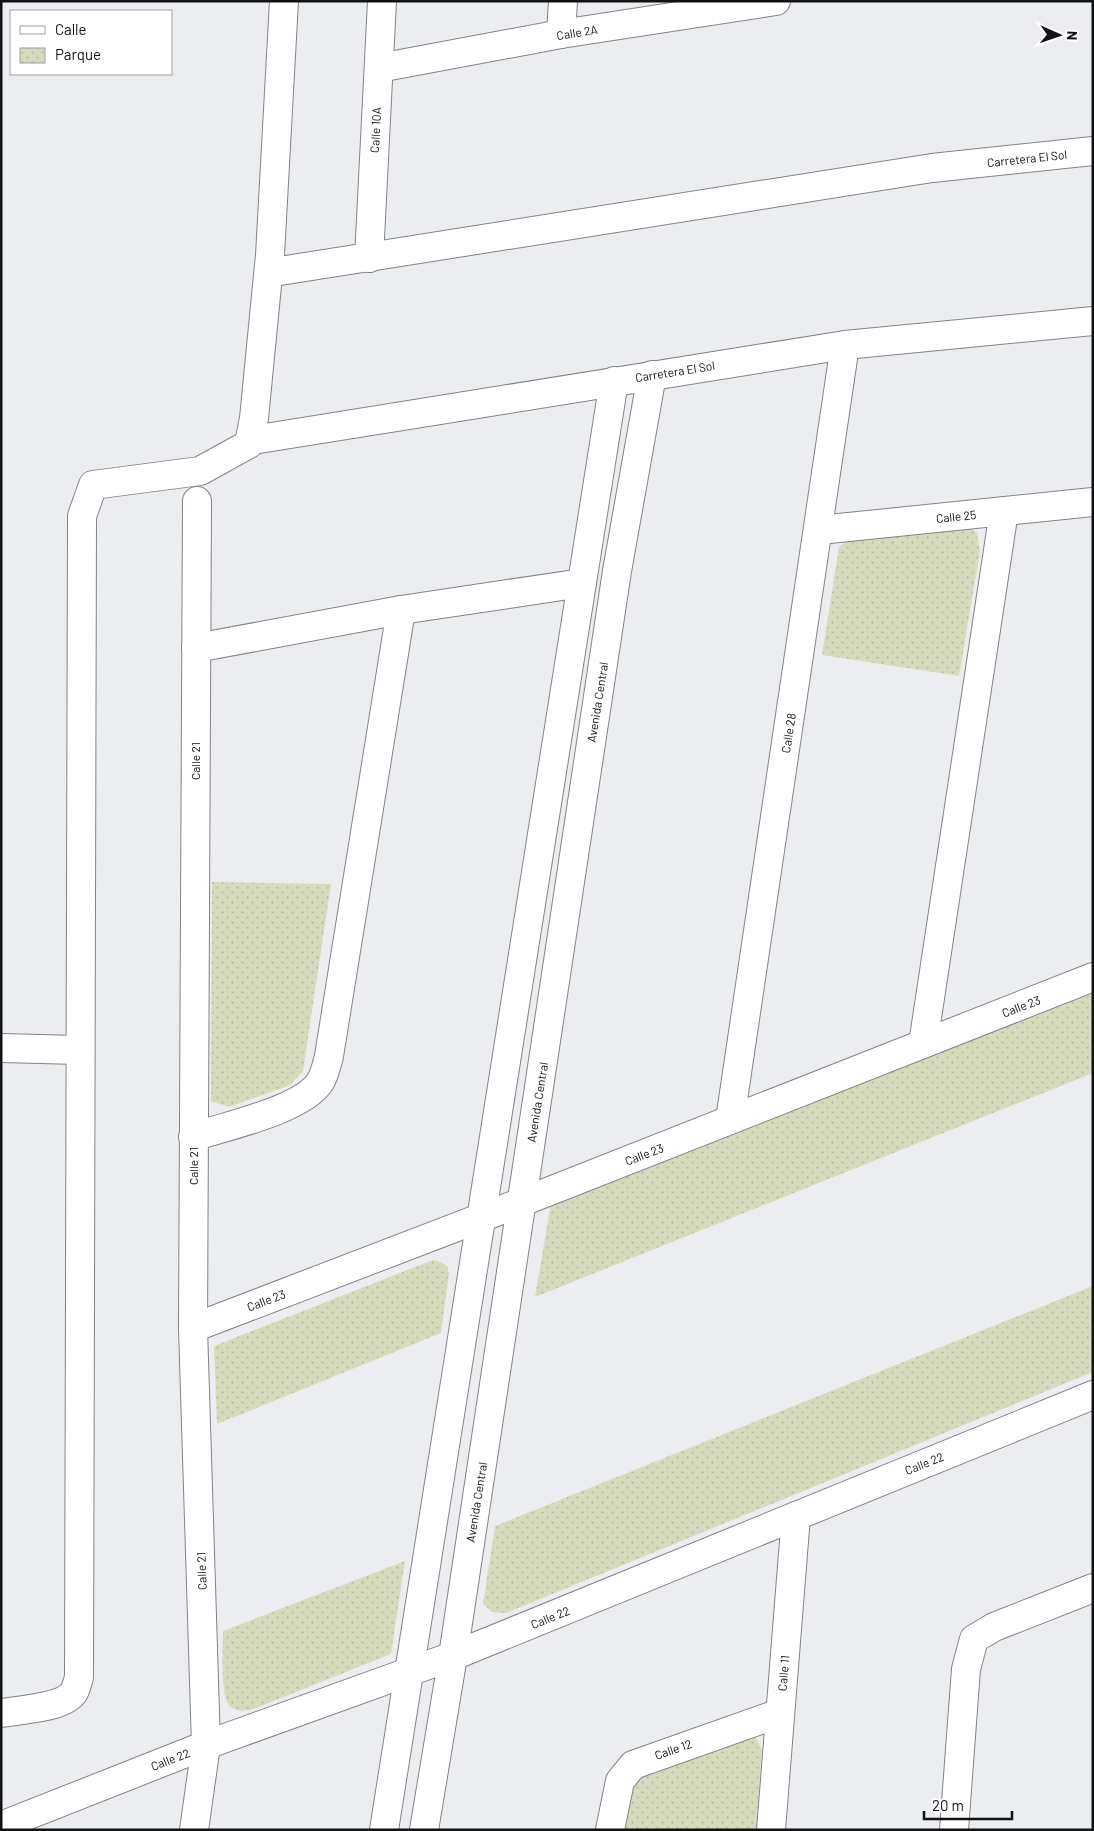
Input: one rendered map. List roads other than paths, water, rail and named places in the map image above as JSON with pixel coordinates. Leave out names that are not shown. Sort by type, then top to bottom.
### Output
[{"type":"street","points":[[1,1713],[45,1707],[60,1701],[73,1693],[79,1677],[79,1050],[82,516],[93,485],[200,470],[249,444],[254,418],[270,255],[284,1]]},
{"type":"street","name":"Calle 10A","points":[[369,258],[382,1]]},
{"type":"street","points":[[561,34],[563,1]]},
{"type":"street","name":"Calle 2A","points":[[379,68],[561,34],[776,1]]},
{"type":"street","name":"Carretera El Sol","points":[[280,271],[932,168],[1093,151]]},
{"type":"street","name":"Carretera El Sol","points":[[259,439],[614,380],[845,345],[1093,321]]},
{"type":"street","name":"Calle 28","points":[[730,1120],[845,345]]},
{"type":"street","name":"Avenida Central","points":[[424,1830],[453,1656],[617,571],[652,375]]},
{"type":"street","points":[[384,1830],[614,380]]},
{"type":"street","name":"Calle 21","points":[[194,1830],[206,1745],[194,1328],[193,1137],[197,501]]},
{"type":"street","name":"Calle 25","points":[[819,530],[1093,502]]},
{"type":"street","points":[[922,1044],[1004,511]]},
{"type":"street","points":[[196,648],[401,610],[582,582]]},
{"type":"street","points":[[193,1137],[294,1103],[312,1090],[323,1075],[330,1046],[401,610]]},
{"type":"street","name":"Calle 23","points":[[194,1328],[522,1202],[1093,977]]},
{"type":"street","points":[[1,1048],[79,1050]]},
{"type":"street","name":"Calle 22","points":[[10,1825],[206,1745],[453,1656],[1093,1395]]},
{"type":"street","name":"Calle 11","points":[[771,1830],[796,1516]]},
{"type":"street","points":[[954,1830],[966,1669],[974,1639],[994,1627],[1093,1588]]},
{"type":"street","name":"Calle 12","points":[[610,1830],[620,1781],[633,1765],[780,1713]]}]
